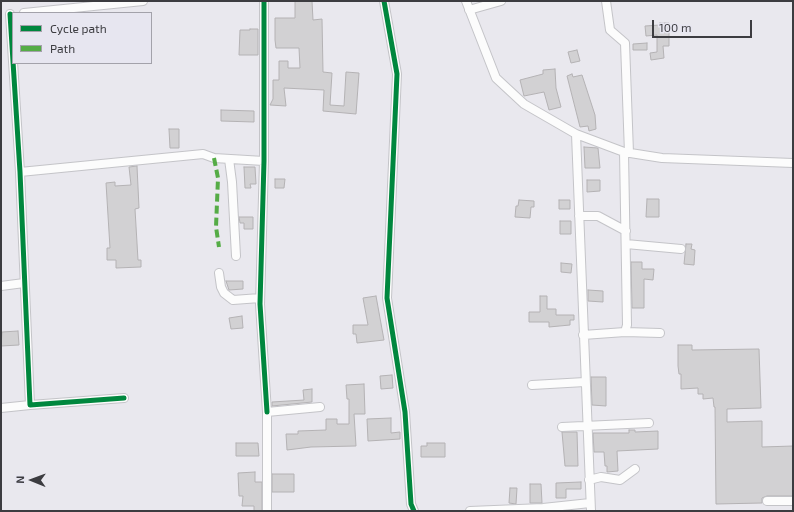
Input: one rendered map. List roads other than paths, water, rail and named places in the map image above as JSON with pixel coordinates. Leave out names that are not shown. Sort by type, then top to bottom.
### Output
[{"type":"street","points":[[34,12],[143,1]]},
{"type":"street","points":[[264,1],[264,161],[260,298],[267,412],[267,511]]},
{"type":"street","points":[[384,1],[397,74],[387,298],[405,412],[411,504],[414,511]]},
{"type":"street","points":[[466,1],[496,78],[524,104],[576,134],[627,152],[662,158],[793,163]]},
{"type":"street","points":[[469,10],[501,1]]},
{"type":"street","points":[[606,1],[610,30],[625,43],[627,152],[627,325],[625,332]]},
{"type":"street","points":[[1,15],[11,14],[12,32]]},
{"type":"street","points":[[14,64],[30,405]]},
{"type":"street","points":[[470,511],[591,507],[576,134]]},
{"type":"street","points":[[20,172],[203,154],[214,158],[264,161]]},
{"type":"street","points":[[229,159],[232,182],[236,256]]},
{"type":"street","points":[[579,216],[598,216],[626,230]]},
{"type":"street","points":[[626,244],[681,249]]},
{"type":"street","points":[[219,273],[221,287],[224,293],[233,300],[260,298]]},
{"type":"street","points":[[1,286],[24,283]]},
{"type":"street","points":[[583,336],[625,332],[660,333]]},
{"type":"street","points":[[532,385],[585,382]]},
{"type":"street","points":[[1,408],[124,398]]},
{"type":"street","points":[[267,412],[320,407]]},
{"type":"street","points":[[562,428],[649,423]]},
{"type":"street","points":[[589,480],[602,477],[620,480],[635,469]]},
{"type":"street","points":[[767,500],[793,501]]}]
